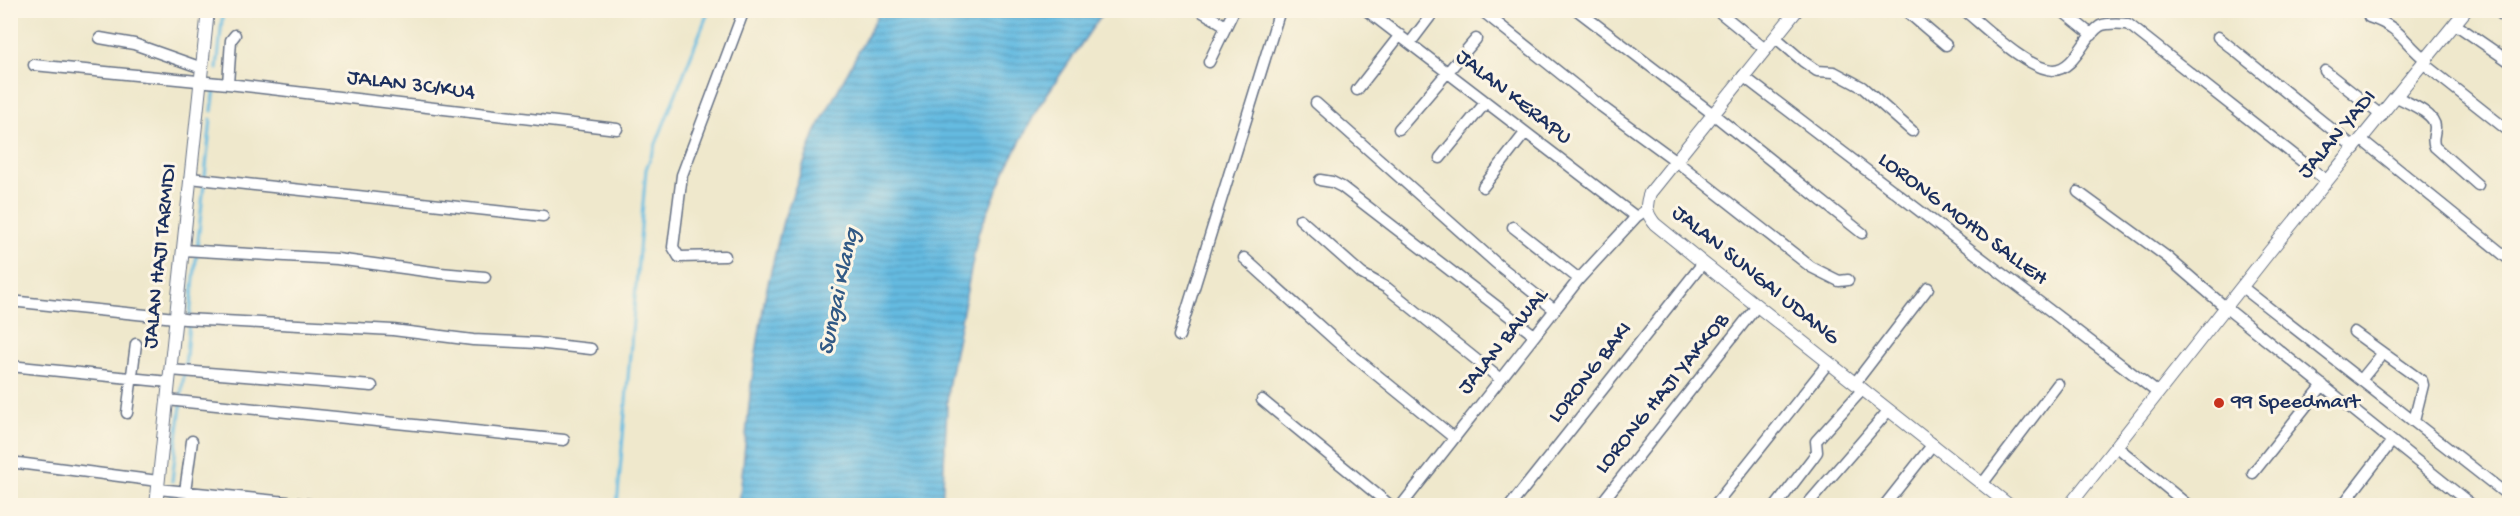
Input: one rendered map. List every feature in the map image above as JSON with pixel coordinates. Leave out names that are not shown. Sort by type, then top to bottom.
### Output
[{"type":"street","name":"JALAN HAJI TARMIDI","points":[[156,506],[176,317],[187,250],[190,178],[208,10]]},
{"type":"street","points":[[725,256],[680,257],[673,247],[674,228],[682,175],[744,10]]},
{"type":"street","points":[[1198,10],[1226,26]]},
{"type":"street","points":[[1209,62],[1234,10]]},
{"type":"street","points":[[1179,336],[1280,10]]},
{"type":"street","name":"JALAN KERAPU","points":[[1366,10],[1525,134],[1641,213]]},
{"type":"street","points":[[1410,43],[1435,10]]},
{"type":"street","points":[[1481,10],[1601,106],[1676,161],[1811,267],[1839,281],[1848,280]]},
{"type":"street","points":[[1577,10],[1713,114],[1862,233]]},
{"type":"street","points":[[1717,10],[1765,49]]},
{"type":"street","points":[[1905,10],[1946,45]]},
{"type":"street","points":[[1964,10],[2027,60],[2054,70],[2065,66],[2100,26],[2112,23],[2128,24],[2327,181]]},
{"type":"street","points":[[2061,10],[2092,35]]},
{"type":"street","name":"JALAN YADI","points":[[2069,506],[2225,307],[2426,63],[2466,10]]},
{"type":"street","points":[[2496,10],[2510,21]]},
{"type":"street","name":"JALAN SUNGAI UDANG","points":[[1796,11],[1650,193],[1641,213],[2010,506]]},
{"type":"street","points":[[2368,17],[2395,28],[2426,63],[2510,132]]},
{"type":"street","points":[[2456,24],[2510,62]]},
{"type":"street","points":[[228,84],[231,40],[235,35]]},
{"type":"street","points":[[1357,90],[1400,35]]},
{"type":"street","points":[[1775,37],[1817,70],[1834,72],[1862,87],[1912,131]]},
{"type":"street","points":[[2218,37],[2510,260]]},
{"type":"street","points":[[100,38],[134,44],[202,68]]},
{"type":"street","points":[[1399,129],[1476,39]]},
{"type":"street","name":"JALAN 3C/KU4","points":[[34,65],[228,84],[617,129]]},
{"type":"street","points":[[2325,71],[2382,116]]},
{"type":"street","name":"LORONG MOHD SALLEH","points":[[1743,76],[2158,393]]},
{"type":"street","points":[[2397,97],[2434,120],[2432,141],[2435,147],[2478,185]]},
{"type":"street","points":[[1440,158],[1486,102]]},
{"type":"street","points":[[1316,103],[1496,263],[1555,310]]},
{"type":"street","points":[[1483,187],[1525,134]]},
{"type":"street","points":[[190,178],[543,216]]},
{"type":"street","points":[[1320,180],[1342,187],[1534,335]]},
{"type":"street","points":[[2078,192],[2167,257],[2225,307],[2473,506]]},
{"type":"street","name":"JALAN BAWAL","points":[[1401,506],[1499,378],[1579,279],[1641,213]]},
{"type":"street","points":[[1300,219],[1362,274],[1387,288],[1499,378]]},
{"type":"street","points":[[1513,227],[1579,279]]},
{"type":"street","points":[[187,250],[337,259],[485,277]]},
{"type":"street","points":[[1244,258],[1345,349],[1453,438]]},
{"type":"street","name":"LORONG BAKI","points":[[1510,506],[1703,263]]},
{"type":"street","points":[[2242,287],[2510,497]]},
{"type":"street","points":[[1776,506],[1812,459],[1816,452],[1816,441],[1859,386],[1928,288]]},
{"type":"street","points":[[10,301],[176,317],[393,330],[473,340],[537,343],[591,349]]},
{"type":"street","name":"LORONG HAJI YAKKOB","points":[[1599,506],[1757,306]]},
{"type":"street","points":[[2354,332],[2422,381],[2414,421]]},
{"type":"street","points":[[127,413],[136,344]]},
{"type":"street","points":[[2361,380],[2383,353]]},
{"type":"street","points":[[1714,506],[1829,362]]},
{"type":"street","points":[[10,366],[132,379],[170,376],[372,386]]},
{"type":"street","points":[[1983,483],[2058,384]]},
{"type":"street","points":[[2253,473],[2323,386]]},
{"type":"street","points":[[167,400],[564,441]]},
{"type":"street","points":[[1262,400],[1391,506]]},
{"type":"street","points":[[1806,506],[1889,410]]},
{"type":"street","points":[[183,506],[192,441]]},
{"type":"street","points":[[2342,506],[2392,441]]},
{"type":"street","points":[[1884,506],[1933,444]]},
{"type":"street","points":[[2116,446],[2189,506]]},
{"type":"street","points":[[10,462],[158,484],[184,492],[327,506]]},
{"type":"street","points":[[2452,506],[2460,496]]},
{"type":"water","name":"Sungai Klang","points":[[880,11],[1104,11],[1039,106],[1008,165],[978,234],[948,387],[942,505],[739,505],[751,386],[765,296],[783,221],[815,133]]},
{"type":"waterway","points":[[217,69],[223,10]]},
{"type":"waterway","points":[[617,506],[646,169],[709,10]]},
{"type":"waterway","points":[[212,111],[215,88]]},
{"type":"waterway","points":[[205,176],[211,119]]},
{"type":"waterway","points":[[190,316],[204,184]]},
{"type":"waterway","points":[[185,367],[189,323]]},
{"type":"waterway","points":[[181,396],[184,374]]},
{"type":"waterway","points":[[172,481],[181,405]]},
{"type":"waterway","points":[[170,506],[171,495]]},
{"type":"place","name":"99 Speedmart","points":[[2219,403]]}]
